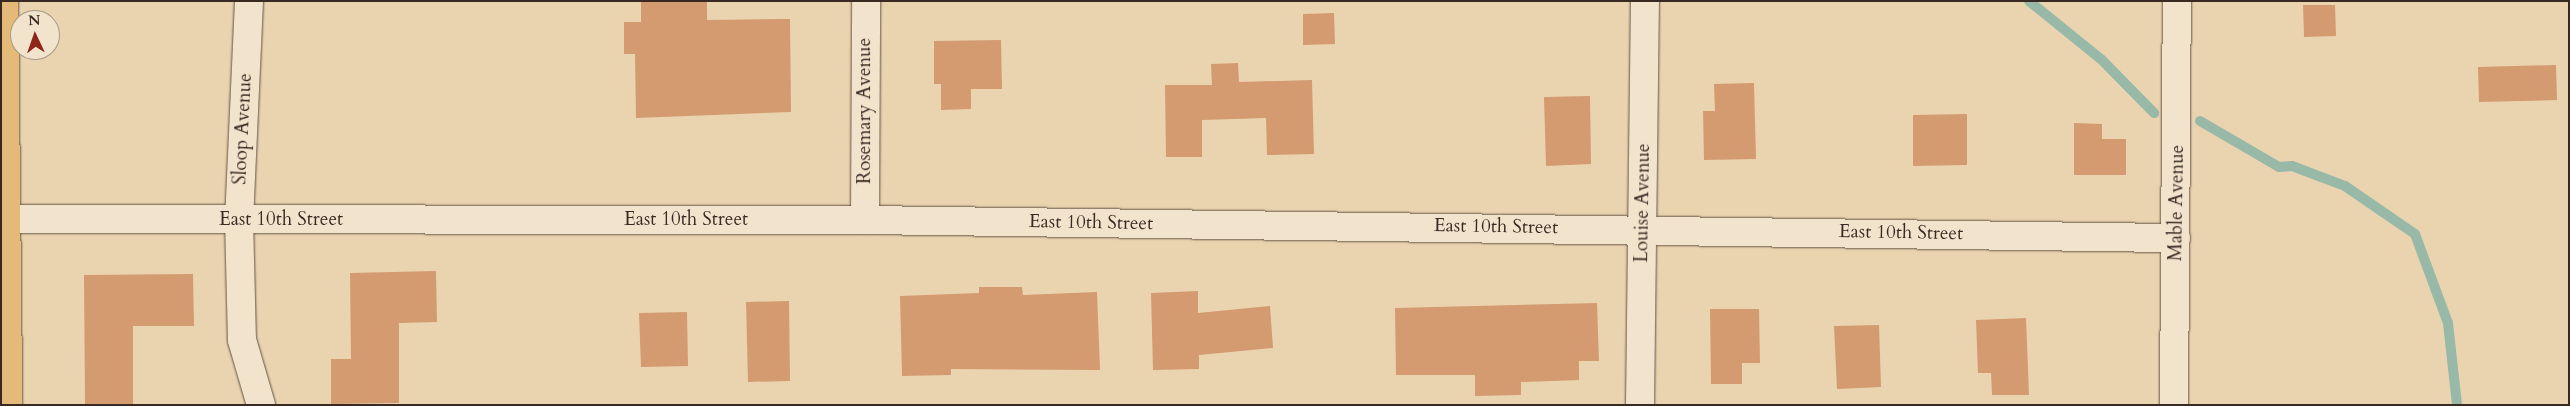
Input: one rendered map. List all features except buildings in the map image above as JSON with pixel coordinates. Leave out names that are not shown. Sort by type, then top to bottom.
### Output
[{"type":"main road","points":[[4,1],[8,405]]},
{"type":"street","name":"Sloop Avenue","points":[[249,1],[239,220],[242,340],[261,405]]},
{"type":"street","name":"Rosemary Avenue","points":[[865,220],[866,1]]},
{"type":"street","name":"Louise Avenue","points":[[1640,405],[1645,1]]},
{"type":"street","name":"Mable Avenue","points":[[2174,405],[2177,1]]},
{"type":"street","name":"East 10th Street","points":[[6,219],[865,220],[1643,229],[2176,238]]},
{"type":"waterway","points":[[2029,1],[2101,59],[2154,113]]},
{"type":"waterway","points":[[2200,121],[2279,167],[2292,166],[2345,186],[2415,234],[2448,323],[2457,405]]}]
